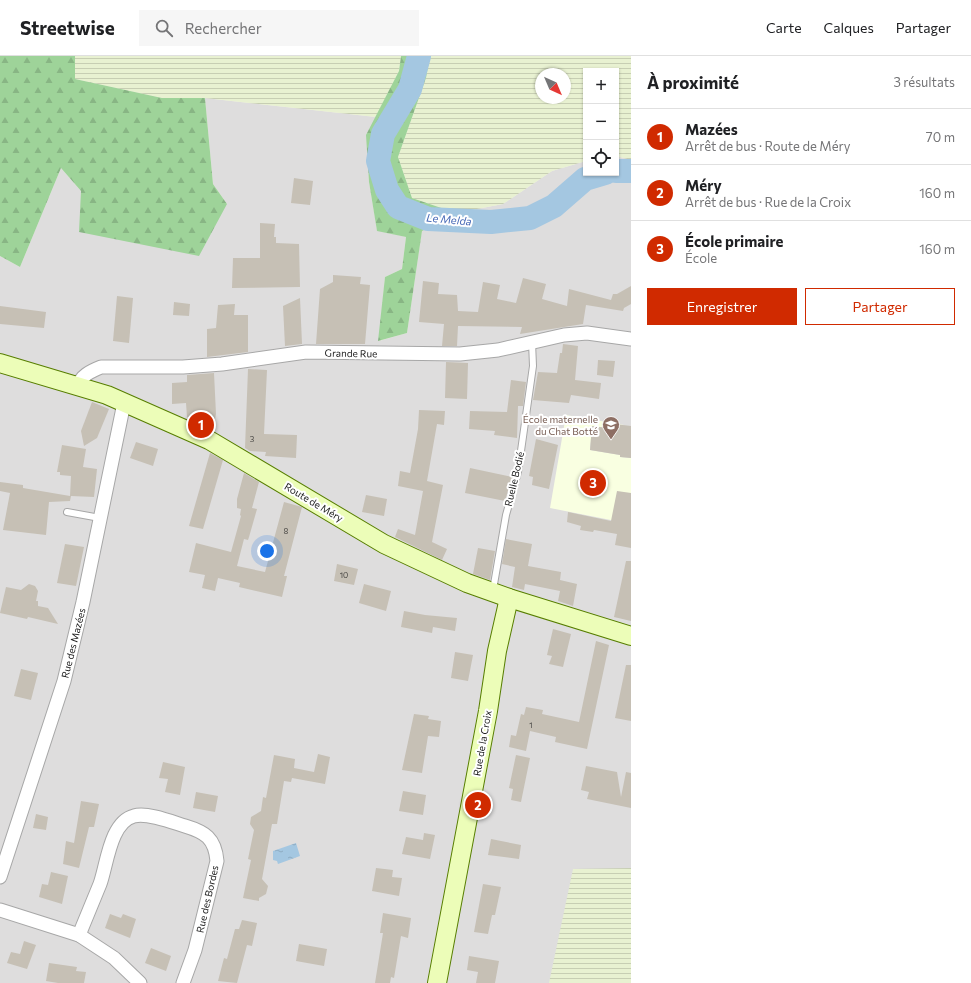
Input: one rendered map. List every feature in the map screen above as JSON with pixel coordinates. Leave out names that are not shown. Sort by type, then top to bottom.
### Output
[{"type":"main road","name":"Route de Méry","points":[[0,363],[107,395],[198,435],[230,451],[384,544],[451,576],[501,595],[631,636]]},
{"type":"main road","name":"Rue de la Croix","points":[[437,983],[488,711],[497,651],[501,595]]},
{"type":"street","name":"Grande Rue","points":[[78,387],[80,380],[91,371],[101,367],[183,367],[222,364],[306,352],[460,354],[498,350],[564,335],[587,333],[631,339]]},
{"type":"street","name":"Rue des Mazées","points":[[0,877],[64,681],[83,602],[124,403]]},
{"type":"street","name":"Rue des Bordes","points":[[79,935],[100,883],[113,838],[126,820],[134,816],[145,815],[199,831],[213,843],[217,860],[195,950],[183,983]]},
{"type":"street","points":[[0,910],[79,935],[114,958],[140,983]]},
{"type":"lane","name":"Ruelle Bodié","points":[[501,595],[506,515],[518,472],[533,366],[532,342]]},
{"type":"lane","points":[[67,512],[100,518]]},
{"type":"shaded area","points":[[75,56],[401,56],[399,71],[376,117],[205,98],[162,98],[75,79]]},
{"type":"shaded area","points":[[430,56],[631,56],[631,160],[619,157],[619,68],[583,68],[583,162],[552,171],[503,204],[456,213],[412,198],[398,157],[426,78]]},
{"type":"shaded area","points":[[205,98],[376,117],[367,135],[369,182],[377,230],[406,237],[402,269],[385,277],[379,341],[407,333],[422,230],[456,213],[503,204],[552,171],[583,162],[583,176],[619,176],[619,157],[631,160],[631,983],[0,983],[0,256],[20,267],[61,168],[81,191],[227,204],[213,184]]},
{"type":"shaded area","points":[[566,415],[624,425],[623,430],[592,426],[590,450],[631,458],[631,524],[550,508]]},
{"type":"shaded area","points":[[631,868],[631,983],[549,983],[573,869]]},
{"type":"green space","points":[[0,56],[75,56],[75,79],[162,98],[205,98],[213,184],[227,204],[199,256],[79,232],[81,191],[61,168],[20,267],[0,256]]},
{"type":"green space","points":[[401,56],[430,56],[426,78],[398,157],[412,198],[456,213],[422,231],[407,333],[378,341],[385,277],[402,269],[406,237],[377,231],[369,182],[366,135],[399,71]]},
{"type":"water","points":[[296,843],[300,856],[278,864],[277,861],[273,860],[273,851]]},
{"type":"building","points":[[294,178],[313,181],[310,205],[291,203]]},
{"type":"building","points":[[260,223],[275,224],[274,237],[276,237],[276,243],[299,244],[300,287],[232,288],[233,258],[260,258]]},
{"type":"building","points":[[333,275],[361,277],[360,284],[370,285],[365,344],[316,344],[320,289],[333,282]]},
{"type":"building","points":[[523,278],[546,284],[542,299],[567,306],[569,289],[611,300],[613,294],[617,294],[631,286],[631,304],[624,308],[623,311],[586,305],[583,324],[520,334],[522,327],[458,326],[457,346],[442,346],[444,324],[419,322],[423,281],[439,283],[438,294],[457,295],[458,311],[478,312],[483,282],[500,285],[497,299],[516,303]]},
{"type":"building","points":[[117,296],[133,298],[129,343],[113,341]]},
{"type":"building","points":[[300,298],[302,344],[285,346],[283,306]]},
{"type":"building","points":[[174,302],[190,304],[189,316],[173,315]]},
{"type":"building","points":[[235,304],[234,315],[248,315],[248,352],[207,357],[207,329],[216,328],[218,305]]},
{"type":"building","points":[[0,306],[46,312],[44,328],[0,324]]},
{"type":"building","points":[[563,344],[578,346],[575,380],[601,383],[599,399],[571,395],[569,403],[533,400],[538,372],[557,373]]},
{"type":"building","points":[[598,360],[615,361],[613,377],[597,375]]},
{"type":"building","points":[[446,362],[468,363],[467,399],[445,398]]},
{"type":"building","points":[[248,369],[267,370],[264,434],[297,435],[296,458],[265,456],[266,452],[250,451],[245,448]]},
{"type":"building","points":[[214,373],[216,414],[213,430],[187,417],[186,403],[172,404],[172,383],[187,382],[187,375]]},
{"type":"building","points":[[511,380],[526,382],[523,406],[518,406],[517,438],[494,435],[495,431],[469,429],[470,411],[507,412]]},
{"type":"building","points":[[92,402],[109,409],[97,438],[84,446],[81,431]]},
{"type":"building","points":[[419,410],[445,411],[444,425],[437,424],[427,481],[443,485],[432,542],[447,549],[442,560],[395,537],[398,529],[415,535],[423,491],[398,486],[400,471],[410,473],[418,429]]},
{"type":"building","name":"École maternelle du Chat Botté","points":[[615,424],[631,426],[631,458],[590,450],[592,426],[615,429]]},
{"type":"building","points":[[536,439],[558,445],[549,489],[532,485],[533,477],[529,476]]},
{"type":"building","points":[[136,442],[158,449],[153,466],[130,458]]},
{"type":"building","points":[[62,445],[86,449],[83,467],[97,469],[94,497],[71,496],[70,501],[49,502],[46,535],[3,530],[10,493],[0,491],[0,482],[23,485],[23,488],[70,496],[71,476],[60,475],[60,472],[57,472]]},
{"type":"building","points":[[210,453],[223,460],[203,529],[189,526]]},
{"type":"building","points":[[470,468],[512,477],[505,501],[465,493]]},
{"type":"building","points":[[244,473],[259,482],[252,508],[257,509],[248,540],[244,539],[237,566],[265,572],[284,502],[302,507],[284,576],[287,576],[282,597],[239,587],[240,583],[218,578],[215,591],[202,588],[205,575],[189,572],[196,543],[231,552],[241,516],[241,509],[237,508],[237,499]]},
{"type":"building","points":[[617,491],[631,493],[631,548],[615,545],[617,534],[594,530],[593,532],[580,530],[581,526],[567,522],[568,512],[611,521]]},
{"type":"building","points":[[366,495],[387,499],[384,516],[362,512]]},
{"type":"building","points":[[506,539],[532,544],[528,566],[561,572],[560,580],[577,584],[573,606],[558,601],[560,591],[525,584],[524,590],[512,587],[515,567],[502,564]]},
{"type":"building","points":[[65,544],[84,547],[76,586],[57,583]]},
{"type":"building","points":[[478,548],[495,551],[490,580],[473,574]]},
{"type":"building","points":[[626,561],[631,561],[631,621],[614,617]]},
{"type":"building","points":[[337,564],[358,569],[354,585],[334,581]]},
{"type":"building","points":[[29,584],[35,586],[38,591],[36,601],[38,601],[38,606],[48,608],[58,624],[28,617],[27,619],[0,613],[6,587],[21,590]]},
{"type":"building","points":[[364,584],[391,591],[386,611],[359,603]]},
{"type":"building","points":[[404,611],[425,615],[457,618],[455,631],[433,627],[432,633],[401,627]]},
{"type":"building","points":[[553,629],[571,634],[563,667],[549,664],[552,656],[547,655]]},
{"type":"building","points":[[596,641],[609,645],[587,749],[555,742],[556,737],[530,731],[526,751],[509,747],[511,735],[516,736],[521,714],[524,715],[526,707],[543,710],[542,714],[579,722]]},
{"type":"building","points":[[455,652],[473,655],[468,681],[451,678]]},
{"type":"building","points":[[626,665],[631,665],[631,721],[615,718]]},
{"type":"building","points":[[21,669],[38,673],[31,700],[14,696]]},
{"type":"building","points":[[414,714],[429,716],[428,719],[441,721],[439,737],[428,736],[422,773],[402,770]]},
{"type":"building","points":[[318,754],[330,757],[325,784],[292,778],[291,782],[284,781],[277,824],[272,824],[262,879],[268,886],[266,894],[259,898],[259,901],[243,898],[251,860],[248,859],[254,830],[250,824],[251,817],[261,811],[263,797],[266,798],[274,755],[295,759],[294,768],[314,772]]},
{"type":"building","points":[[516,755],[530,758],[521,802],[511,800],[513,789],[509,788]]},
{"type":"building","points":[[163,762],[185,767],[180,795],[165,792],[168,779],[159,778]]},
{"type":"building","points":[[586,766],[617,772],[621,797],[626,772],[631,773],[631,808],[587,799],[589,792],[581,790]]},
{"type":"building","points":[[403,791],[426,795],[423,815],[399,811]]},
{"type":"building","points":[[196,792],[218,796],[215,812],[193,808]]},
{"type":"building","points":[[81,801],[99,804],[94,827],[89,827],[79,868],[63,864],[66,841],[74,843]]},
{"type":"building","points":[[36,814],[48,817],[46,830],[33,828]]},
{"type":"building","points":[[424,833],[435,835],[430,859],[402,854],[406,837],[423,840]]},
{"type":"building","points":[[491,839],[521,845],[519,859],[488,855]]},
{"type":"building","points":[[376,868],[393,870],[392,877],[402,878],[399,896],[372,891]]},
{"type":"building","points":[[51,872],[68,876],[62,904],[39,897],[42,884],[48,885]]},
{"type":"building","points":[[483,884],[501,887],[495,915],[492,915],[488,934],[474,932]]},
{"type":"building","points":[[383,913],[411,918],[408,938],[401,936],[394,978],[391,977],[390,983],[375,983],[383,933],[380,933]]},
{"type":"building","points":[[110,914],[121,918],[123,914],[136,919],[130,938],[105,928]]},
{"type":"building","points":[[242,920],[257,923],[252,946],[247,945],[237,983],[218,981],[224,958],[227,959],[235,929],[239,929]]},
{"type":"building","points":[[24,941],[36,945],[27,969],[7,963],[11,952],[20,954]]},
{"type":"building","points":[[299,944],[327,949],[324,966],[296,961]]},
{"type":"building","points":[[151,948],[171,956],[166,971],[145,963]]},
{"type":"building","points":[[469,956],[499,961],[495,983],[476,983],[478,972],[467,970]]},
{"type":"building","points":[[49,963],[77,967],[76,971],[86,972],[84,983],[58,983],[46,981]]},
{"type":"waterway","name":"Le Melda","points":[[419,56],[410,89],[383,134],[378,161],[387,190],[398,207],[428,219],[491,222],[530,218],[554,206],[585,179],[595,176]]},
{"type":"waterway","name":"Le Melda","points":[[619,171],[631,171]]},
{"type":"place","name":"Mazées","points":[[201,425]]},
{"type":"place","name":"École maternelle du Chat Botté","points":[[611,440]]},
{"type":"place","name":"École primaire","points":[[593,483]]},
{"type":"place","name":"Méry","points":[[478,805]]}]
